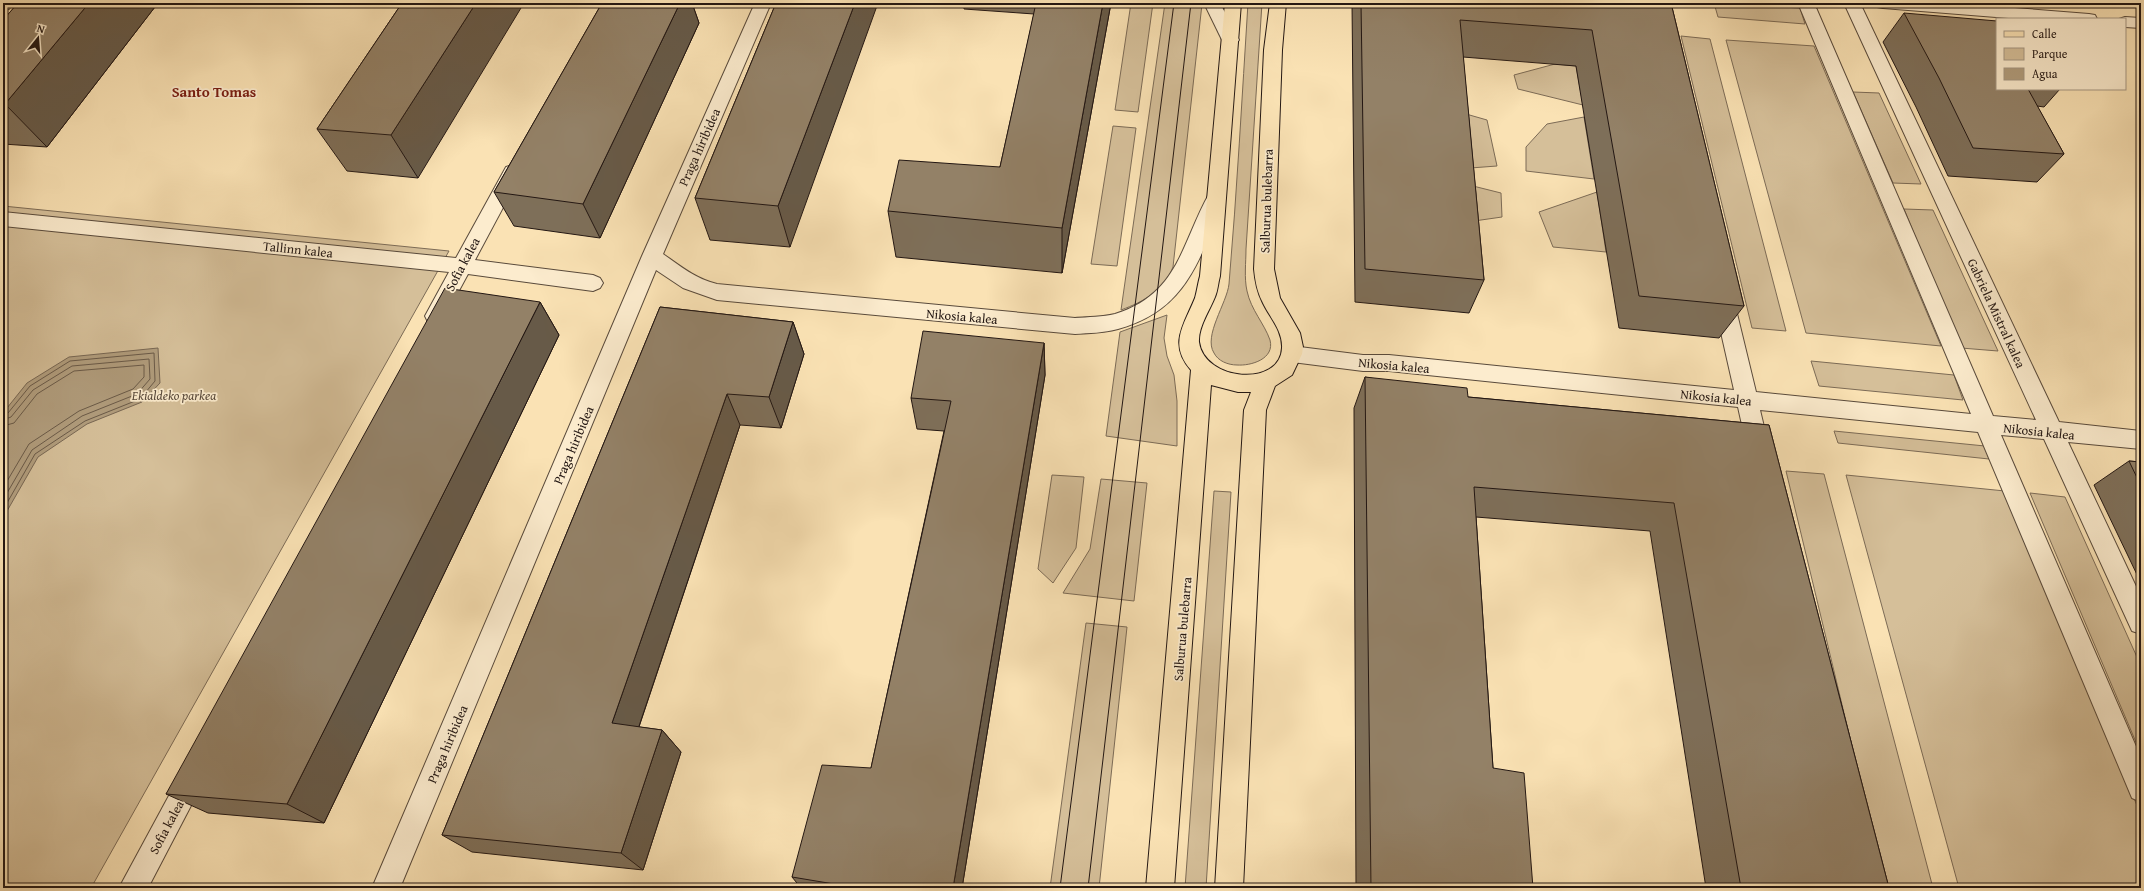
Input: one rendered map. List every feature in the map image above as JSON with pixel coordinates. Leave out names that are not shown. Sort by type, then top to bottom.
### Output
[{"type":"main road","points":[[1233,3],[1210,276],[1206,295],[1191,330],[1189,343],[1194,358],[1202,370],[1217,379],[1247,385],[1266,381],[1284,370],[1289,363],[1292,354]]},
{"type":"main road","name":"Salburua bulebarra","points":[[1278,3],[1273,50],[1264,269],[1266,286],[1272,301],[1292,337],[1292,354]]},
{"type":"main road","name":"Salburua bulebarra","points":[[1160,888],[1202,370]]},
{"type":"main road","points":[[1229,888],[1255,410],[1266,381]]},
{"type":"street","name":"Praga hiribidea","points":[[386,888],[652,256],[763,3]]},
{"type":"street","points":[[1212,3],[1230,40]]},
{"type":"street","points":[[1806,3],[2141,789]]},
{"type":"street","name":"Gabriela Mistral kalea","points":[[1852,3],[2141,623]]},
{"type":"street","points":[[1883,3],[2076,18]]},
{"type":"street","points":[[2126,22],[2141,23]]},
{"type":"street","name":"Sofia kalea","points":[[424,337],[522,155]]},
{"type":"street","name":"Nikosia kalea","points":[[652,256],[700,289],[717,292],[1075,326],[1116,322],[1144,310],[1168,293],[1182,275],[1216,199]]},
{"type":"street","name":"Tallinn kalea","points":[[3,219],[461,266],[593,283]]},
{"type":"street","points":[[1718,277],[1764,474]]},
{"type":"street","name":"Nikosia kalea","points":[[1292,354],[1363,363],[1389,363],[2141,440]]},
{"type":"street","name":"Sofia kalea","points":[[133,888],[205,755]]},
{"type":"green space","points":[[1131,3],[1153,3],[1138,112],[1115,110]]},
{"type":"green space","points":[[1165,3],[1202,4],[1173,267],[1164,283],[1152,294],[1138,303],[1121,310]]},
{"type":"green space","points":[[1248,3],[1262,3],[1245,270],[1249,298],[1270,340],[1271,347],[1269,352],[1261,360],[1255,363],[1237,365],[1227,363],[1216,356],[1211,346],[1211,338],[1229,284]]},
{"type":"green space","points":[[1714,3],[1800,8],[1805,24],[1718,17]]},
{"type":"green space","points":[[1681,36],[1710,39],[1786,331],[1752,328]]},
{"type":"green space","points":[[1726,40],[1814,46],[1941,346],[1806,333]]},
{"type":"green space","points":[[1555,64],[1576,66],[1583,105],[1518,89],[1514,75]]},
{"type":"green space","points":[[1853,92],[1879,93],[1921,184],[1893,183]]},
{"type":"green space","points":[[1452,110],[1487,120],[1497,166],[1457,169]]},
{"type":"green space","points":[[1584,117],[1594,179],[1526,171],[1526,147],[1547,124]]},
{"type":"green space","points":[[1113,126],[1136,128],[1117,266],[1091,264]]},
{"type":"green space","points":[[1457,182],[1501,193],[1502,217],[1460,223]]},
{"type":"green space","points":[[1597,192],[1606,252],[1553,247],[1539,212]]},
{"type":"green space","name":"Ekialdeko parkea","points":[[3,206],[449,251],[91,888],[3,888]]},
{"type":"green space","points":[[1904,209],[1933,210],[1998,351],[1961,348]]},
{"type":"green space","points":[[1167,315],[1164,338],[1167,356],[1174,375],[1177,401],[1177,446],[1106,436],[1120,332]]},
{"type":"green space","points":[[1811,361],[1954,375],[1963,400],[1819,386]]},
{"type":"green space","points":[[1834,431],[1985,446],[1989,459],[1838,443]]},
{"type":"green space","points":[[1786,471],[1824,474],[1933,888],[1886,888]]},
{"type":"green space","points":[[1052,475],[1084,477],[1076,548],[1053,583],[1038,569]]},
{"type":"green space","points":[[1846,475],[2005,491],[2141,815],[2141,888],[1959,888]]},
{"type":"green space","points":[[1101,479],[1147,483],[1134,601],[1063,593],[1090,549]]},
{"type":"green space","points":[[1214,491],[1231,492],[1206,888],[1185,888]]},
{"type":"green space","points":[[2030,493],[2065,497],[2141,666],[2141,754]]},
{"type":"green space","points":[[1086,623],[1127,627],[1099,888],[1050,888]]},
{"type":"water","points":[[158,348],[160,383],[142,402],[87,424],[38,457],[3,518],[3,413],[27,383],[69,357]]},
{"type":"building","points":[[18,3],[89,3],[5,104],[3,104],[3,20]]},
{"type":"building","points":[[402,3],[476,3],[391,135],[317,129]]},
{"type":"building","points":[[602,3],[680,3],[583,204],[494,192]]},
{"type":"building","points":[[776,3],[855,3],[778,206],[695,198]]},
{"type":"building","points":[[1036,3],[1103,3],[1062,228],[888,211],[899,160],[1000,167]]},
{"type":"building","points":[[1361,3],[1671,3],[1744,306],[1639,296],[1592,30],[1460,20],[1484,280],[1365,269]]},
{"type":"building","points":[[1904,13],[1996,21],[1996,90],[2029,90],[2064,154],[1973,148],[1939,78]]},
{"type":"building","points":[[445,288],[540,302],[287,804],[166,794]]},
{"type":"building","points":[[660,307],[793,322],[769,397],[727,394],[612,723],[662,730],[621,853],[442,835]]},
{"type":"building","points":[[923,331],[1044,343],[953,888],[858,888],[792,877],[822,765],[871,768],[951,401],[911,398]]},
{"type":"building","points":[[1365,377],[1467,388],[1468,397],[1769,425],[1889,888],[1741,888],[1674,503],[1474,487],[1493,768],[1524,773],[1533,888],[1371,888]]},
{"type":"building","points":[[2129,461],[2141,462],[2141,486]]},
{"type":"tram line","points":[[1060,888],[1174,3]]},
{"type":"tram line","points":[[1088,888],[1191,3]]},
{"type":"district","name":"Santo Tomas","points":[[214,92]]}]
